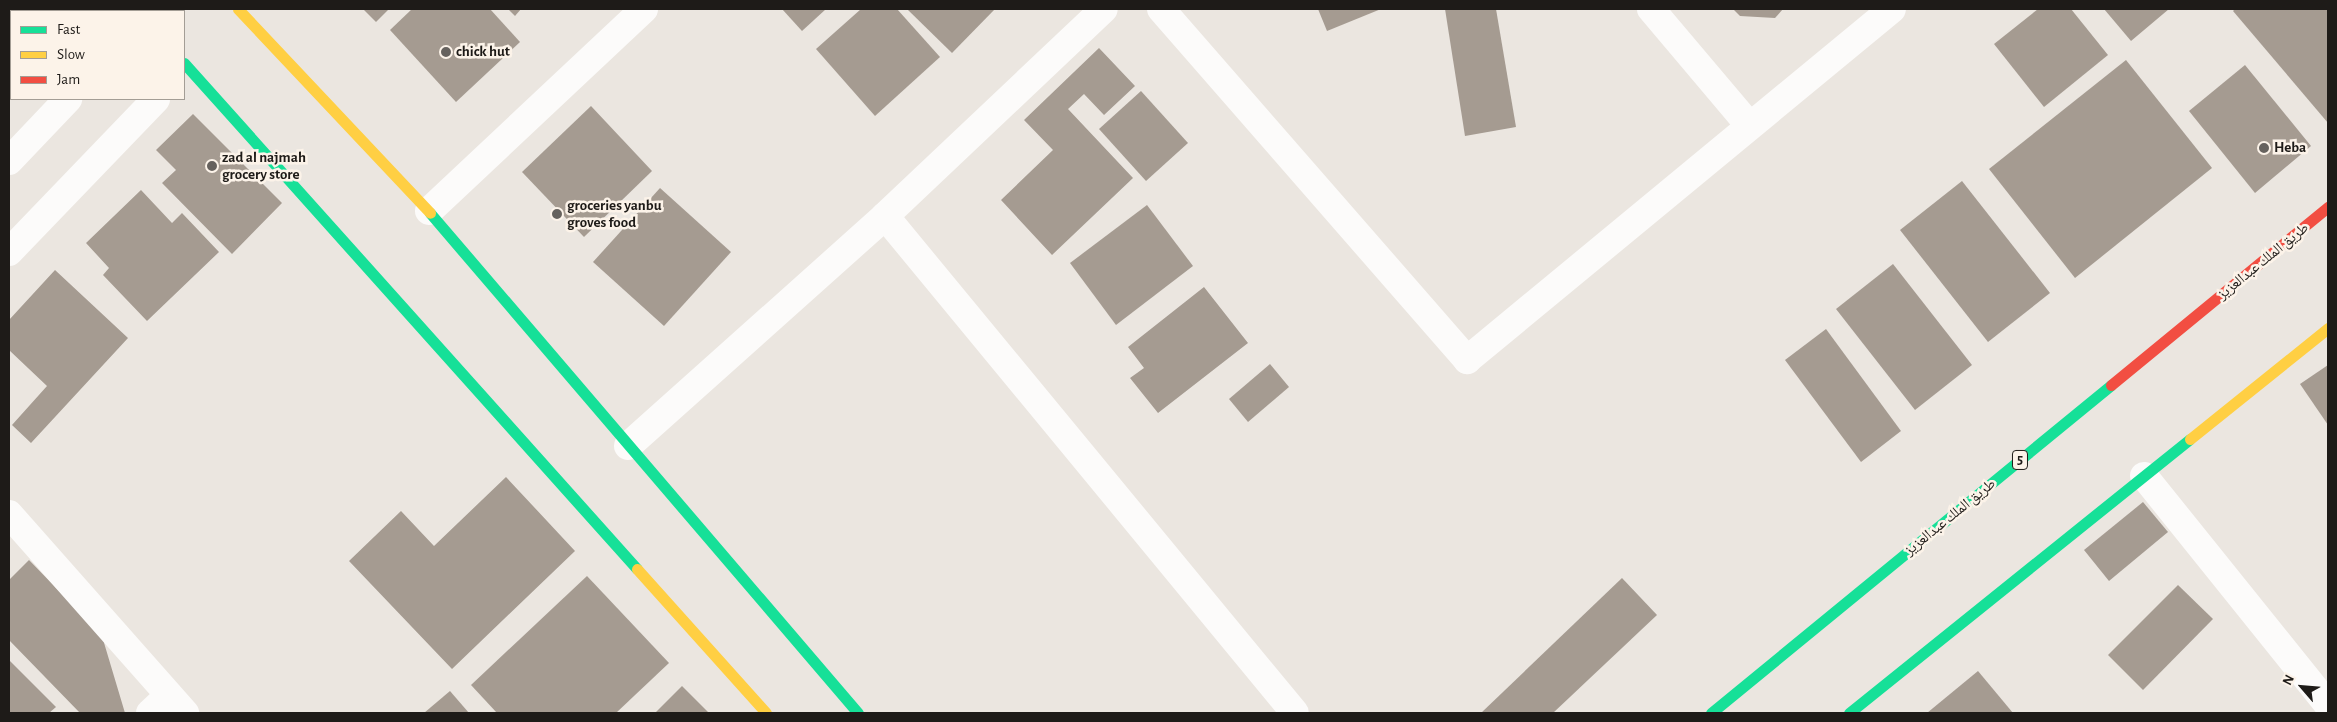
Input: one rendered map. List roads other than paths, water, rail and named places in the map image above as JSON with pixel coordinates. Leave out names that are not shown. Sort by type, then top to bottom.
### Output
[{"type":"main road","points":[[238,9],[429,211],[858,713]]},
{"type":"main road","points":[[185,67],[766,713]]},
{"type":"main road","name":"طريق الملك عبدالعزيز","points":[[1711,713],[2328,208]]},
{"type":"main road","points":[[1849,713],[2328,328]]},
{"type":"street","points":[[429,211],[644,9]]},
{"type":"street","points":[[628,446],[885,216],[1104,9]]},
{"type":"street","points":[[1161,9],[1467,360],[1892,9]]},
{"type":"street","points":[[1651,9],[1750,126]]},
{"type":"street","points":[[9,161],[67,100]]},
{"type":"street","points":[[9,252],[155,100]]},
{"type":"street","points":[[885,216],[1295,713]]},
{"type":"street","points":[[2144,476],[2328,705]]},
{"type":"street","points":[[9,514],[177,704],[150,713]]},
{"type":"place","name":"chick hut","points":[[446,52]]},
{"type":"place","name":"Heba","points":[[2264,148]]},
{"type":"place","name":"zad al najmah grocery store","points":[[212,166]]},
{"type":"place","name":"groceries yanbu groves food","points":[[557,214]]}]
